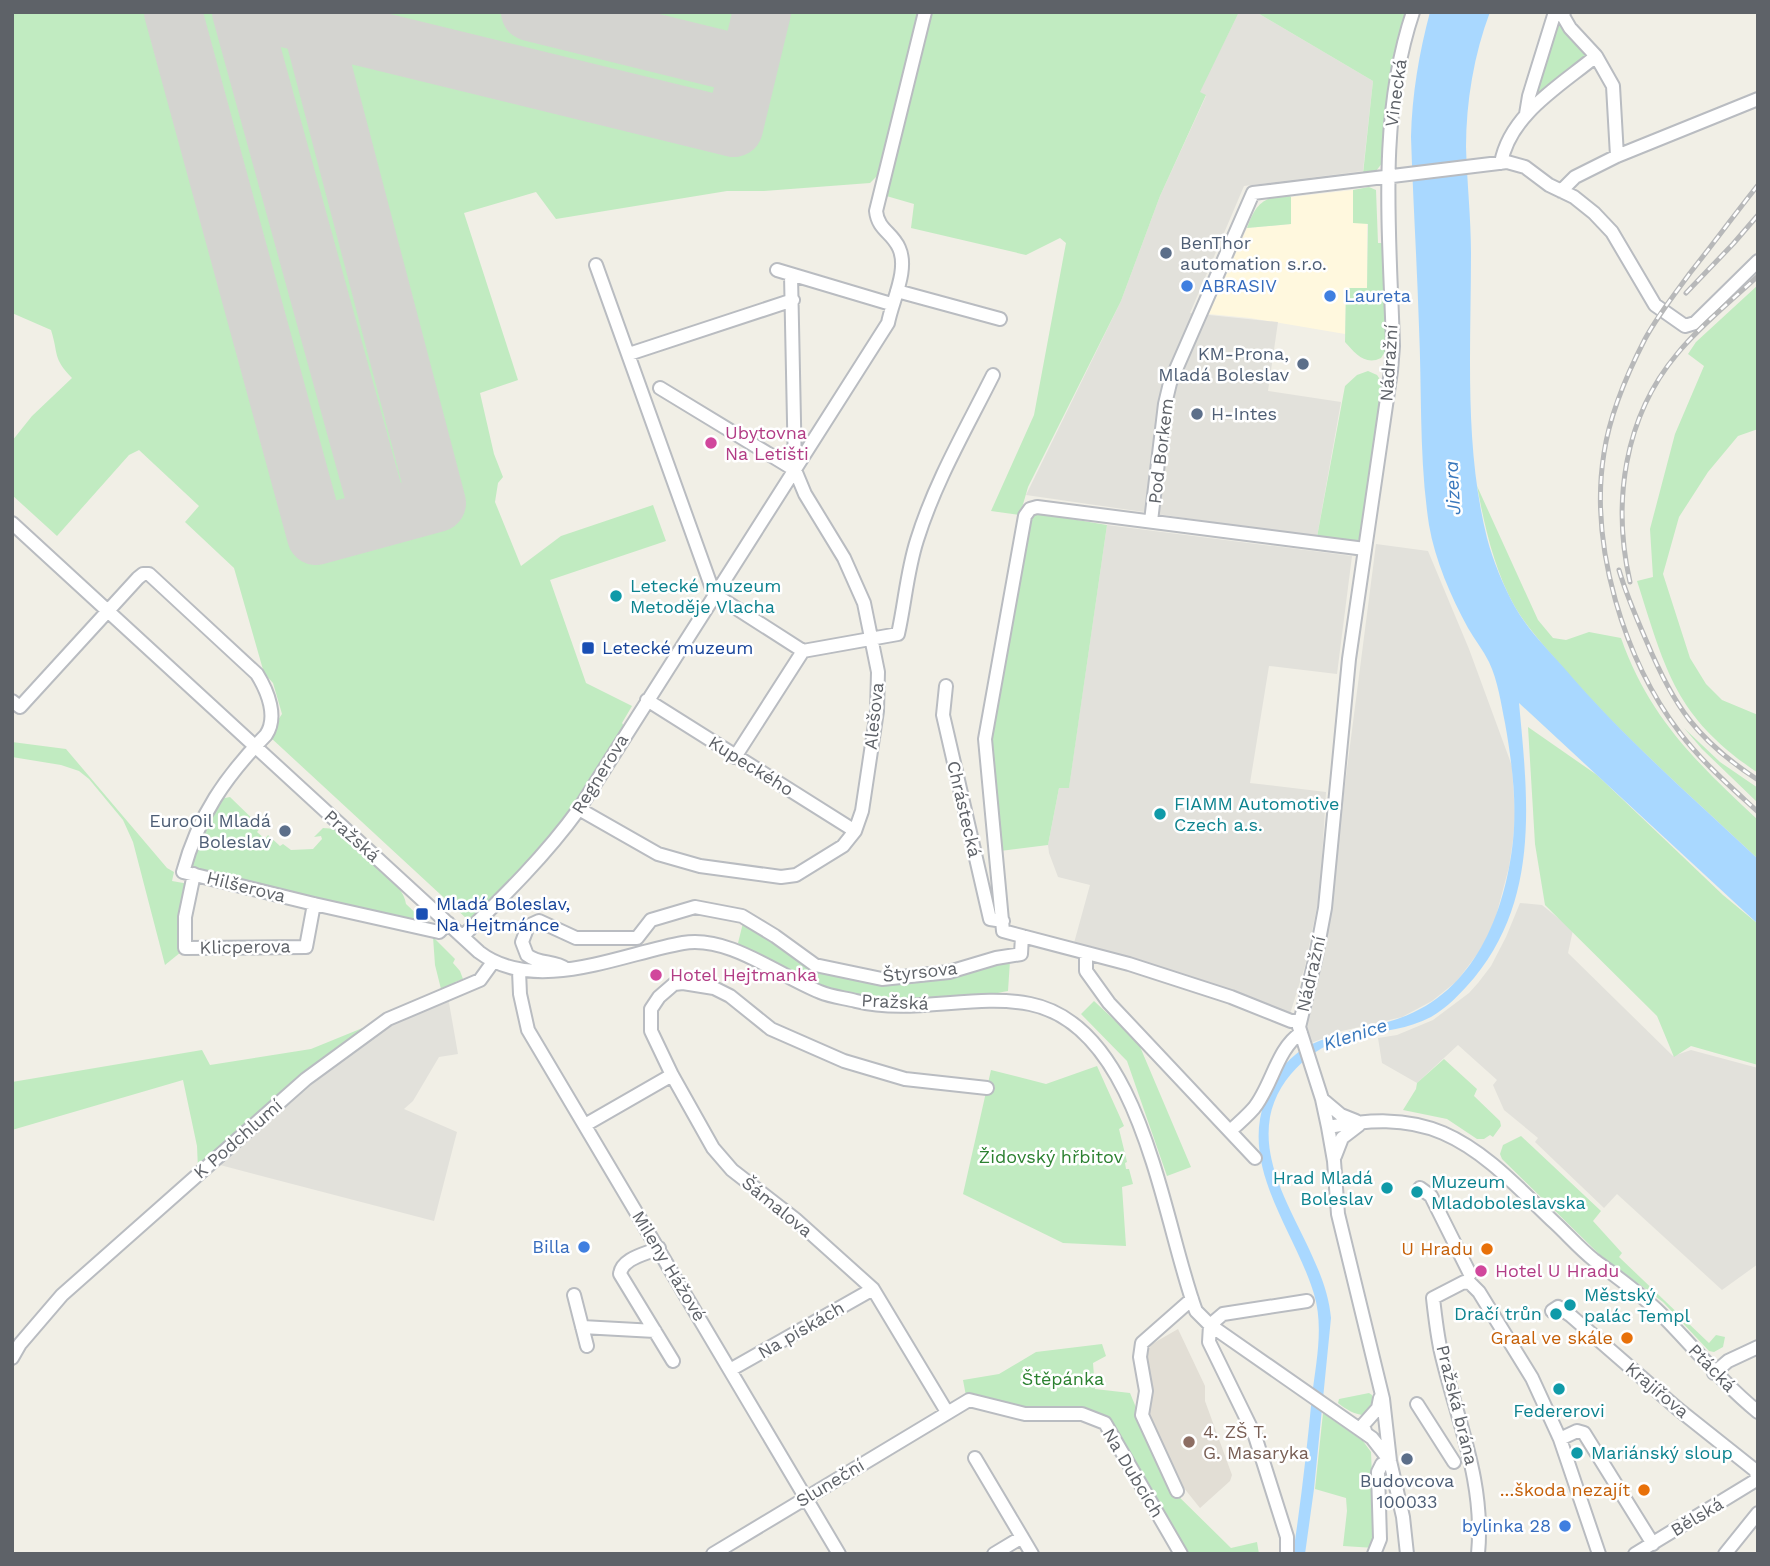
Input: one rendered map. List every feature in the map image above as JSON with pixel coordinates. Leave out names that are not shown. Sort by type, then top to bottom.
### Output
[{"type":"street","name":"Regnerova","points":[[463,936],[513,887],[579,809],[888,323],[902,258],[898,245],[877,222],[876,211],[925,12]]},
{"type":"street","name":"Vinecká","points":[[1388,176],[1390,135],[1400,64],[1413,12]]},
{"type":"street","points":[[1526,114],[1555,12]]},
{"type":"street","points":[[1564,12],[1563,16],[1570,28],[1596,56],[1613,86],[1617,156]]},
{"type":"street","points":[[1501,163],[1505,144],[1526,114],[1596,56]]},
{"type":"street","points":[[1561,191],[1575,177],[1617,156],[1758,99]]},
{"type":"street","points":[[1388,176],[1513,162],[1521,165],[1585,205],[1612,232],[1655,305],[1681,325],[1692,325],[1758,261]]},
{"type":"street","name":"Pod Borkem","points":[[1003,926],[985,739],[1025,516],[1030,509],[1037,507],[1151,521],[1170,383],[1253,193],[1388,176]]},
{"type":"street","name":"Nádražní","points":[[1302,1034],[1325,908],[1349,659],[1393,346],[1388,176]]},
{"type":"street","points":[[596,265],[714,594],[803,651],[898,634],[911,563],[929,504],[993,375]]},
{"type":"street","points":[[777,270],[891,304]]},
{"type":"street","points":[[791,275],[795,470]]},
{"type":"street","points":[[897,291],[1000,319]]},
{"type":"street","points":[[629,354],[793,300]]},
{"type":"street","points":[[660,388],[795,470]]},
{"type":"street","name":"Alešova","points":[[795,470],[805,494],[844,558],[864,603],[878,672],[877,711],[862,811],[855,831]]},
{"type":"street","points":[[1151,521],[1365,549]]},
{"type":"street","name":"Pražská","points":[[12,523],[447,923],[493,961],[519,971],[542,972],[687,942],[723,945],[821,993],[869,1004],[1012,1001],[1032,1004],[1068,1019],[1096,1045],[1111,1065],[1125,1092],[1163,1192],[1196,1311],[1210,1325],[1369,1436],[1390,1461]]},
{"type":"street","points":[[12,701],[20,707],[107,610],[141,575],[149,574],[257,674],[264,685],[273,720],[266,736],[252,744]]},
{"type":"street","points":[[735,757],[803,651]]},
{"type":"street","name":"Chrástecká","points":[[946,686],[943,715],[990,919],[1003,926]]},
{"type":"street","name":"Kupeckého","points":[[647,701],[855,831]]},
{"type":"street","name":"Hilšerova","points":[[252,744],[199,823],[183,872],[314,905],[439,932],[447,923]]},
{"type":"street","points":[[579,809],[658,854],[700,866],[781,877],[796,874],[843,846],[855,831]]},
{"type":"street","name":"Klicperova","points":[[194,874],[186,917],[185,948],[306,947],[314,905]]},
{"type":"street","name":"Štyrsova","points":[[566,969],[557,962],[541,962],[527,955],[523,942],[528,926],[539,922],[576,937],[637,938],[651,920],[695,907],[742,916],[816,965],[882,979],[949,972],[996,958],[1021,954],[1022,936]]},
{"type":"street","points":[[1003,926],[1022,936],[1129,964],[1231,997],[1291,1021],[1302,1034],[1322,1099],[1334,1161],[1338,1214],[1383,1399],[1377,1422],[1380,1437],[1369,1436],[1363,1430],[1377,1422]]},
{"type":"street","points":[[1086,953],[1086,971],[1109,1003],[1255,1158]]},
{"type":"street","name":"K Podchlumí","points":[[12,1357],[62,1295],[306,1079],[388,1019],[480,980],[493,961]]},
{"type":"street","name":"Mileny Hážové","points":[[519,971],[520,995],[528,1030],[839,1554]]},
{"type":"street","name":"Šámalova","points":[[947,1412],[873,1289],[794,1219],[732,1170],[713,1148],[651,1031],[651,1009],[654,1002],[674,984],[714,988],[730,996],[771,1029],[844,1060],[905,1079],[987,1088]]},
{"type":"street","points":[[1230,1132],[1255,1107],[1285,1048],[1302,1034]]},
{"type":"street","points":[[585,1125],[672,1075]]},
{"type":"street","points":[[1322,1099],[1341,1115],[1362,1123]]},
{"type":"street","name":"Ptácká","points":[[1328,1127],[1402,1121],[1435,1130],[1470,1147],[1592,1258],[1631,1286],[1661,1314],[1714,1373],[1758,1412]]},
{"type":"street","points":[[1334,1161],[1342,1138],[1362,1123]]},
{"type":"street","points":[[1420,1188],[1431,1196],[1470,1278],[1532,1378],[1560,1439],[1599,1554]]},
{"type":"street","points":[[659,1248],[626,1262],[620,1268],[620,1274],[673,1361]]},
{"type":"street","name":"Pražská brána","points":[[1470,1278],[1433,1298],[1441,1352],[1473,1464],[1479,1504],[1478,1554]]},
{"type":"street","name":"Na pískách","points":[[730,1370],[873,1289]]},
{"type":"street","points":[[574,1295],[587,1346]]},
{"type":"street","points":[[1177,1491],[1142,1415],[1146,1391],[1140,1357],[1142,1343],[1192,1299]]},
{"type":"street","points":[[1287,1554],[1287,1537],[1255,1436],[1209,1342],[1210,1325],[1223,1314],[1307,1301]]},
{"type":"street","name":"Krajířova","points":[[1552,1311],[1558,1307],[1570,1315],[1678,1409],[1756,1471],[1758,1479]]},
{"type":"street","points":[[582,1327],[655,1331]]},
{"type":"street","points":[[1714,1373],[1728,1361],[1758,1346]]},
{"type":"street","name":"Na Dubcích","points":[[947,1412],[969,1400],[1025,1414],[1082,1414],[1105,1423],[1176,1552]]},
{"type":"street","points":[[1417,1404],[1454,1462]]},
{"type":"street","name":"Pražská","points":[[1329,1407],[1351,1418],[1377,1422]]},
{"type":"street","name":"Sluneční","points":[[713,1554],[947,1412]]},
{"type":"street","points":[[1377,1422],[1390,1461],[1403,1517],[1407,1554]]},
{"type":"street","points":[[1560,1439],[1577,1431],[1584,1433],[1653,1544]]},
{"type":"street","points":[[975,1458],[1032,1554]]},
{"type":"street","points":[[1374,1554],[1380,1539],[1378,1472],[1382,1464],[1390,1461]]},
{"type":"street","name":"Bělská","points":[[1635,1554],[1758,1479]]},
{"type":"street","points":[[1725,1554],[1758,1513]]},
{"type":"street","points":[[994,1554],[1022,1537]]},
{"type":"shaded area","points":[[1239,12],[1256,12],[1373,81],[1363,171],[1244,186],[1190,313],[1278,322],[1268,391],[1341,402],[1317,537],[1026,495],[1121,301],[1160,196],[1206,96],[1199,92]]},
{"type":"shaded area","points":[[1353,190],[1353,223],[1367,223],[1367,288],[1346,288],[1345,334],[1209,314],[1247,228],[1291,224],[1291,197]]},
{"type":"shaded area","points":[[1107,525],[1352,556],[1337,674],[1269,666],[1250,783],[1326,792],[1320,892],[1305,966],[1290,1014],[1074,943],[1090,885],[1058,877],[1048,845],[1059,788],[1069,787]]},
{"type":"shaded area","points":[[1376,544],[1428,551],[1469,649],[1512,766],[1515,815],[1513,840],[1495,920],[1484,945],[1457,981],[1432,1001],[1402,1017],[1342,1031],[1311,1043],[1305,1022],[1323,955]]},
{"type":"shaded area","points":[[1520,903],[1542,905],[1573,930],[1568,953],[1673,1056],[1691,1050],[1758,1068],[1758,1264],[1722,1290],[1617,1194],[1604,1208],[1535,1142],[1538,1138],[1504,1110],[1493,1085],[1497,1080],[1458,1045],[1417,1083],[1382,1063],[1378,1038],[1397,1035],[1433,1020],[1478,983],[1491,966]]},
{"type":"shaded area","points":[[448,997],[458,1054],[439,1057],[413,1101],[404,1109],[457,1132],[434,1221],[220,1165],[364,1039]]},
{"type":"shaded area","name":"4. ZŠ T. G. Masaryka","points":[[1178,1329],[1205,1386],[1205,1401],[1232,1475],[1230,1481],[1200,1508],[1176,1478],[1143,1409],[1151,1402],[1147,1359],[1149,1348]]},
{"type":"green space","points":[[12,12],[919,12],[877,176],[870,183],[727,191],[556,219],[536,192],[464,213],[518,380],[480,393],[494,454],[503,477],[498,483],[495,502],[521,566],[561,536],[653,505],[666,541],[550,580],[586,683],[632,706],[622,723],[624,726],[556,830],[480,914],[467,919],[270,737],[282,714],[273,683],[264,673],[234,568],[185,522],[199,506],[139,450],[129,455],[57,536],[12,495],[12,441],[32,416],[72,378],[59,360],[51,330],[12,313]]},
{"type":"green space","points":[[929,12],[1239,12],[1200,92],[1206,95],[1160,196],[1121,301],[1028,487],[1020,515],[991,511],[1034,415],[1066,243],[1060,238],[1026,255],[911,228],[914,204],[883,195]]},
{"type":"green space","points":[[1256,12],[1406,12],[1397,53],[1383,162],[1376,171],[1363,174],[1373,81]]},
{"type":"green space","points":[[1558,18],[1586,55],[1534,101],[1546,49],[1549,53],[1557,31],[1553,23]]},
{"type":"green space","points":[[1369,187],[1376,190],[1388,347],[1381,358],[1375,360],[1361,357],[1345,342],[1346,288],[1367,288],[1368,224],[1353,223],[1353,190]]},
{"type":"green space","points":[[1288,194],[1291,197],[1291,224],[1247,228],[1261,204]]},
{"type":"green space","points":[[1758,285],[1758,429],[1738,436],[1708,472],[1679,517],[1663,574],[1690,658],[1706,684],[1722,700],[1758,715],[1758,773],[1708,732],[1677,690],[1656,641],[1637,581],[1653,577],[1650,529],[1675,434],[1704,366],[1688,354],[1696,342]]},
{"type":"green space","points":[[1368,371],[1377,375],[1383,384],[1362,535],[1356,543],[1317,537],[1345,386],[1357,375]]},
{"type":"green space","points":[[1477,486],[1538,620],[1553,638],[1566,640],[1589,632],[1621,638],[1632,666],[1661,716],[1696,759],[1758,820],[1758,859],[1610,719],[1538,639],[1515,607],[1496,563]]},
{"type":"green space","points":[[1030,512],[1107,525],[1069,788],[1059,788],[1048,845],[1000,851],[991,739]]},
{"type":"green space","points":[[1528,727],[1597,775],[1723,895],[1758,924],[1758,1065],[1691,1046],[1674,1057],[1657,1016],[1545,905],[1535,844]]},
{"type":"green space","points":[[1684,728],[1720,762],[1758,788],[1758,803],[1702,749]]},
{"type":"green space","points":[[12,742],[66,749],[167,868],[174,872],[172,881],[189,884],[182,918],[181,952],[165,965],[133,842],[123,820],[79,771],[61,765],[12,757]]},
{"type":"green space","points":[[230,797],[261,827],[257,832],[265,839],[268,835],[280,846],[283,844],[291,850],[313,849],[322,839],[321,836],[314,837],[323,828],[336,829],[388,875],[403,895],[406,904],[427,924],[193,870],[191,856],[220,799]]},
{"type":"green space","points":[[743,923],[770,937],[814,969],[881,982],[945,977],[1010,961],[1008,991],[924,999],[877,998],[840,992],[741,947],[738,943]]},
{"type":"green space","points":[[433,937],[455,959],[453,963],[463,979],[455,982],[455,985],[441,989],[435,965]]},
{"type":"green space","points":[[1094,1001],[1138,1042],[1191,1167],[1167,1176],[1127,1061],[1081,1014]]},
{"type":"green space","points":[[365,1027],[198,1169],[197,1146],[183,1080],[12,1130],[12,1082],[202,1050],[210,1065],[311,1049]]},
{"type":"green space","points":[[1444,1059],[1477,1089],[1474,1096],[1500,1121],[1501,1126],[1493,1137],[1490,1135],[1477,1139],[1447,1119],[1403,1110],[1417,1083]]},
{"type":"green space","name":"Židovský hřbitov","points":[[1097,1066],[1124,1126],[1119,1129],[1127,1162],[1126,1169],[1129,1169],[1133,1184],[1122,1187],[1126,1246],[1063,1243],[963,1194],[991,1070],[1046,1084]]},
{"type":"green space","points":[[1521,1136],[1601,1211],[1593,1221],[1622,1253],[1619,1257],[1709,1343],[1716,1335],[1725,1337],[1723,1347],[1714,1352],[1709,1351],[1663,1302],[1600,1255],[1502,1159],[1500,1154],[1503,1145]]},
{"type":"green space","name":"Štěpánka","points":[[1102,1344],[1106,1356],[1093,1363],[1095,1389],[1130,1393],[1169,1487],[1231,1548],[1257,1542],[1259,1554],[1189,1554],[1109,1419],[1088,1409],[1026,1408],[966,1396],[963,1380],[999,1374],[1036,1352]]},
{"type":"green space","points":[[1369,1393],[1372,1395],[1373,1405],[1368,1414],[1357,1414],[1338,1403],[1339,1399]]},
{"type":"green space","points":[[1323,1413],[1363,1441],[1371,1452],[1375,1548],[1343,1546],[1346,1498],[1315,1489]]},
{"type":"water","points":[[1430,12],[1490,12],[1479,44],[1472,78],[1466,147],[1471,240],[1472,432],[1480,503],[1492,556],[1515,607],[1545,647],[1635,743],[1758,859],[1758,924],[1519,703],[1525,775],[1525,847],[1520,881],[1510,915],[1495,947],[1464,989],[1431,1017],[1405,1027],[1344,1039],[1315,1053],[1291,1074],[1274,1102],[1270,1117],[1269,1143],[1274,1168],[1282,1193],[1317,1267],[1331,1318],[1305,1554],[1293,1554],[1319,1332],[1314,1294],[1273,1199],[1259,1151],[1259,1126],[1265,1100],[1276,1077],[1289,1060],[1304,1049],[1339,1034],[1400,1018],[1426,1006],[1448,990],[1466,970],[1493,922],[1509,868],[1513,841],[1512,767],[1497,684],[1489,662],[1468,628],[1444,578],[1435,552],[1426,500],[1411,137],[1417,74]]},
{"type":"runway","points":[[173,12],[316,536],[437,503],[308,12]]},
{"type":"runway","points":[[241,12],[377,506]]},
{"type":"runway","points":[[260,12],[734,128],[762,12]]},
{"type":"runway","points":[[530,12],[737,63]]},
{"type":"railway","points":[[1758,185],[1672,297],[1645,339],[1610,423],[1601,488],[1602,525],[1615,600],[1642,671],[1660,704],[1689,744],[1758,812]]},
{"type":"railway","points":[[1686,293],[1758,215]]},
{"type":"railway","points":[[1630,582],[1622,522],[1623,492],[1634,433],[1645,405],[1677,354],[1705,324],[1758,276]]},
{"type":"railway","points":[[1619,570],[1656,664],[1678,703],[1703,736],[1758,780]]},
{"type":"place","name":"BenThor automation s.r.o.","points":[[1166,253]]},
{"type":"place","name":"ABRASIV","points":[[1187,286]]},
{"type":"place","name":"Laureta","points":[[1330,296]]},
{"type":"place","name":"KM-Prona, Mladá Boleslav","points":[[1303,364]]},
{"type":"place","name":"H-Intes","points":[[1197,414]]},
{"type":"place","name":"Ubytovna Na Letišti","points":[[711,443]]},
{"type":"place","name":"Letecké muzeum Metoděje Vlacha","points":[[616,596]]},
{"type":"place","name":"Letecké muzeum","points":[[588,648]]},
{"type":"place","name":"FIAMM Automotive Czech a.s.","points":[[1160,814]]},
{"type":"place","name":"EuroOil Mladá Boleslav","points":[[285,831]]},
{"type":"place","name":"Mladá Boleslav, Na Hejtmánce","points":[[422,914]]},
{"type":"place","name":"Hotel Hejtmanka","points":[[656,975]]},
{"type":"place","name":"Hrad Mladá Boleslav","points":[[1387,1188]]},
{"type":"place","name":"Muzeum Mladoboleslavska","points":[[1417,1192]]},
{"type":"place","name":"Billa","points":[[584,1247]]},
{"type":"place","name":"U Hradu","points":[[1487,1249]]},
{"type":"place","name":"Hotel U Hradu","points":[[1481,1271]]},
{"type":"place","name":"Městský palác Templ","points":[[1570,1305]]},
{"type":"place","name":"Dračí trůn","points":[[1556,1314]]},
{"type":"place","name":"Graal ve skále","points":[[1627,1338]]},
{"type":"place","name":"Federerovi","points":[[1559,1389]]},
{"type":"place","name":"4. ZŠ T. G. Masaryka","points":[[1189,1442]]},
{"type":"place","name":"Mariánský sloup","points":[[1577,1453]]},
{"type":"place","name":"Budovcova 100033","points":[[1407,1459]]},
{"type":"place","name":"...škoda nezajít","points":[[1644,1490]]},
{"type":"place","name":"bylinka 28","points":[[1565,1526]]},
{"type":"water label","name":"Jizera","points":[[1452,488]]},
{"type":"water label","name":"Klenice","points":[[1355,1034]]}]
